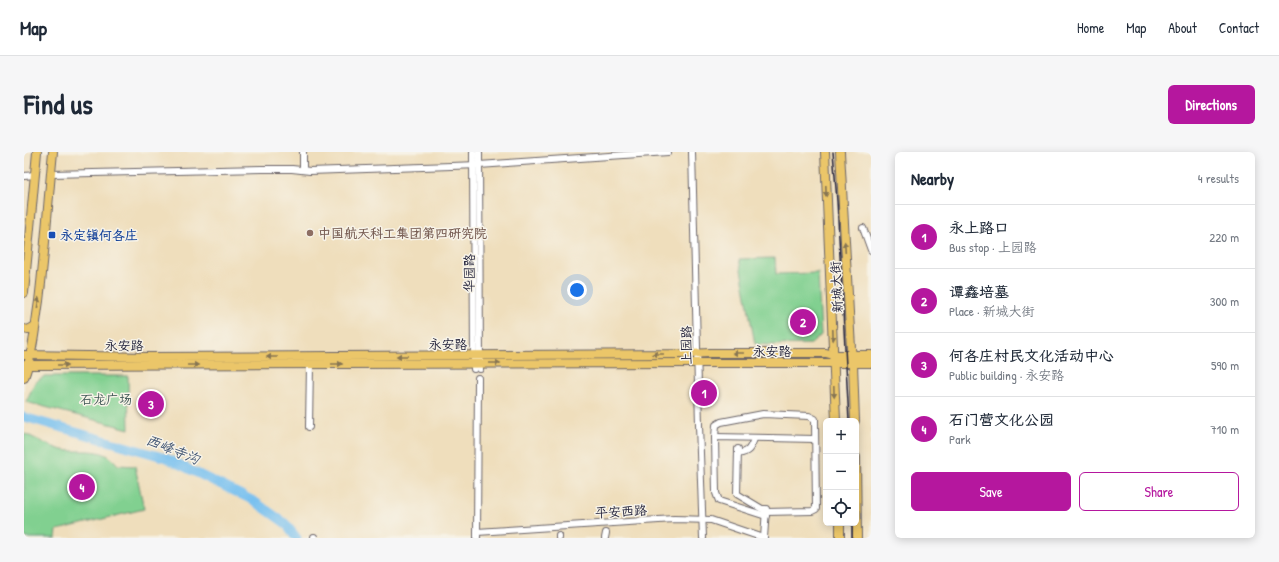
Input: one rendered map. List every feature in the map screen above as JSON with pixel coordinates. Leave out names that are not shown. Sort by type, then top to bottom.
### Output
[{"type":"main road","points":[[24,293],[37,152]]},
{"type":"main road","points":[[24,378],[27,356],[35,326],[43,270],[53,152]]},
{"type":"main road","name":"新城大街","points":[[825,152],[836,418]]},
{"type":"main road","name":"新城大街","points":[[840,152],[855,418]]},
{"type":"main road","points":[[24,328],[28,330],[35,326]]},
{"type":"main road","name":"永安路","points":[[27,356],[477,363],[697,354],[826,353],[833,359]]},
{"type":"main road","name":"永安路","points":[[26,365],[698,363],[852,359],[871,355]]},
{"type":"main road","name":"永安路","points":[[852,359],[871,363]]},
{"type":"main road","points":[[857,490],[858,538]]},
{"type":"main road","points":[[840,526],[840,538]]},
{"type":"street","points":[[303,152],[303,170]]},
{"type":"street","name":"华园路","points":[[473,152],[476,165],[477,363]]},
{"type":"street","name":"华园路","points":[[476,165],[479,152]]},
{"type":"street","points":[[51,174],[262,169],[310,171],[476,165],[668,152]]},
{"type":"street","name":"上园路","points":[[692,152],[698,363],[698,425],[703,538]]},
{"type":"street","points":[[24,176],[35,175]]},
{"type":"street","points":[[863,228],[871,250]]},
{"type":"street","points":[[310,364],[310,427]]},
{"type":"street","points":[[477,535],[478,378]]},
{"type":"street","points":[[763,414],[809,416],[815,419],[814,439],[816,509],[812,511],[766,514],[719,501],[716,493],[715,437],[716,425],[721,422],[763,414]]},
{"type":"street","points":[[715,437],[754,439],[814,439]]},
{"type":"street","points":[[754,439],[749,450],[745,452],[738,451],[737,494],[766,509],[764,538]]},
{"type":"street","name":"平安西路","points":[[477,535],[674,518],[702,519],[725,524],[764,538]]},
{"type":"green space","points":[[775,258],[776,274],[818,273],[821,335],[811,344],[755,344],[739,259]]},
{"type":"green space","name":"石龙广场","points":[[45,376],[128,376],[129,429],[26,402],[35,382]]},
{"type":"green space","points":[[24,433],[62,450],[94,451],[106,455],[118,465],[135,466],[144,509],[57,530],[56,538],[24,538]]},
{"type":"waterway","name":"西峰寺沟","points":[[24,417],[166,458],[254,501],[285,523],[297,538]]},
{"type":"railway","points":[[833,152],[849,418]]},
{"type":"railway","points":[[852,526],[852,538]]},
{"type":"place","name":"中国航天科工集团第四研究院","points":[[310,233]]},
{"type":"place","name":"永定镇何各庄","points":[[52,235]]},
{"type":"place","name":"谭鑫培墓","points":[[803,322]]},
{"type":"place","name":"永上路口","points":[[704,393]]},
{"type":"place","name":"何各庄村民文化活动中心","points":[[151,404]]},
{"type":"place","name":"石门营文化公园","points":[[82,487]]}]
